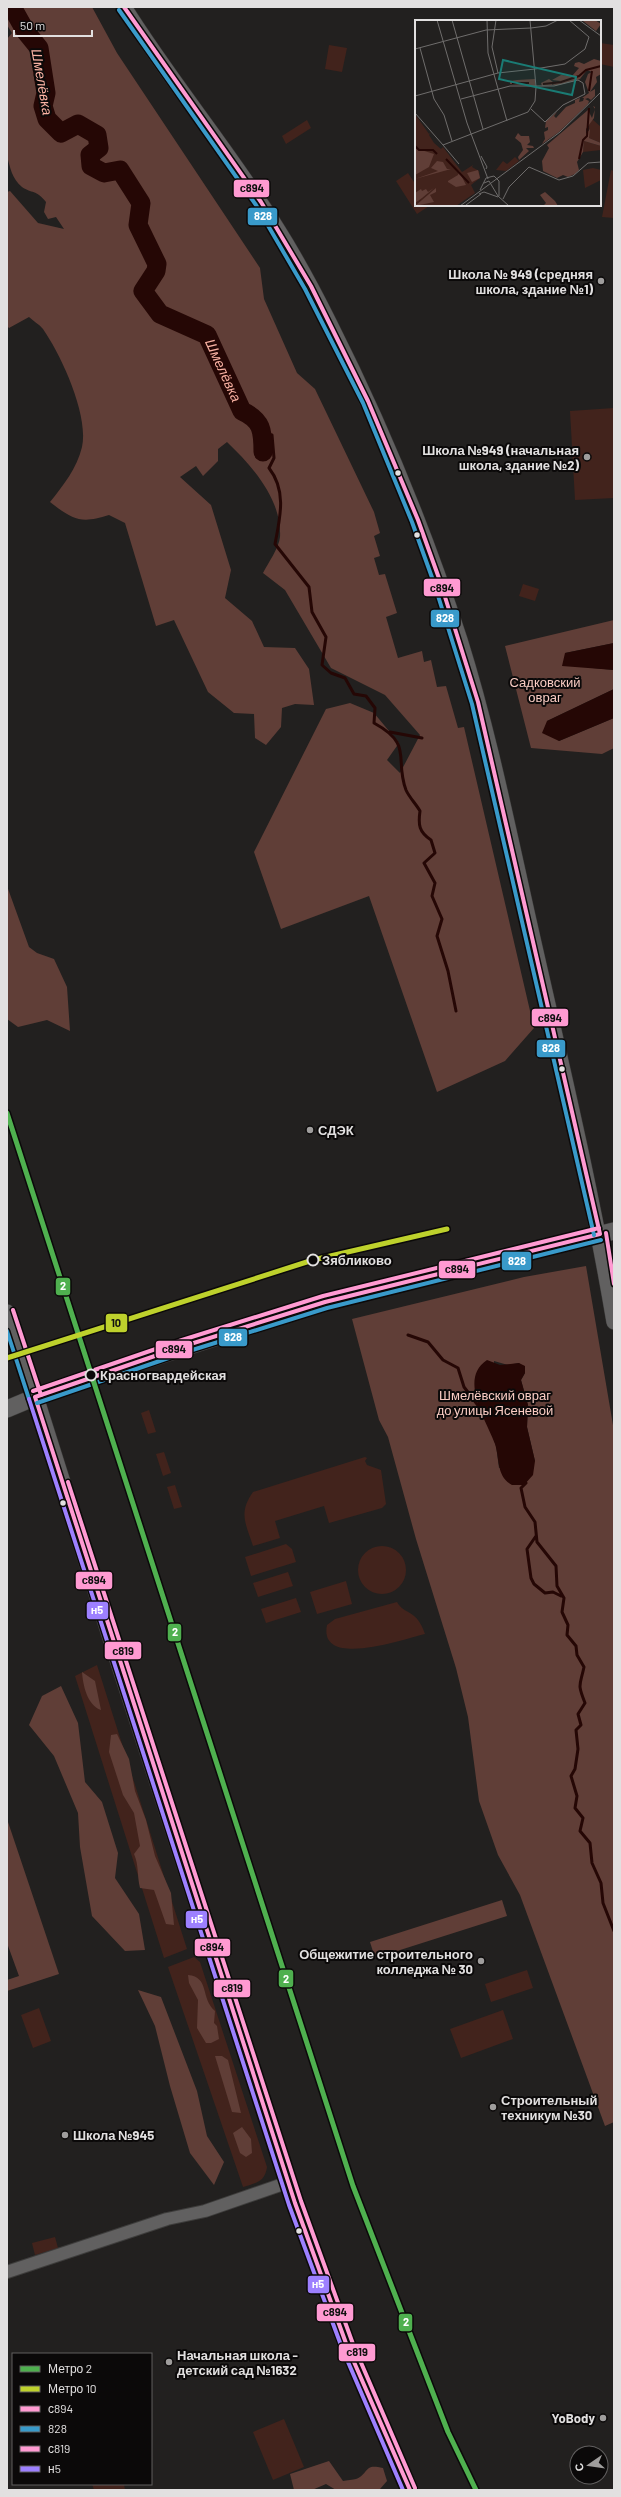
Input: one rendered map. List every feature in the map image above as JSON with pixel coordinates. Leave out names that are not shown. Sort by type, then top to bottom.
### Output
[{"type":"main road","points":[[7,1410],[35,1397],[176,1348],[324,1302],[607,1232]]},
{"type":"main road","points":[[35,1397],[142,1736],[289,2182],[347,2346],[410,2490]]},
{"type":"street","points":[[124,7],[147,44],[279,230],[329,321],[366,399],[422,533],[459,636],[478,702],[607,1232],[614,1322]]},
{"type":"street","points":[[7,1312],[35,1397]]},
{"type":"street","points":[[7,2272],[168,2219],[205,2211],[289,2182]]},
{"type":"shaded area","points":[[601,43],[614,45],[614,67],[601,64]]},
{"type":"shaded area","points":[[329,45],[347,48],[342,72],[325,69]]},
{"type":"shaded area","points":[[307,120],[311,128],[286,144],[282,136]]},
{"type":"shaded area","points":[[611,170],[614,171],[614,218],[602,217]]},
{"type":"shaded area","points":[[408,173],[415,184],[415,206],[429,206],[417,214],[396,181]]},
{"type":"shaded area","points":[[614,408],[614,498],[575,500],[570,411]]},
{"type":"shaded area","points":[[523,584],[539,589],[535,601],[519,596]]},
{"type":"shaded area","points":[[614,643],[614,670],[562,666],[565,653]]},
{"type":"shaded area","points":[[614,689],[614,718],[559,741],[542,733],[547,721]]},
{"type":"shaded area","points":[[487,1360],[500,1365],[519,1363],[525,1366],[525,1373],[521,1380],[528,1405],[527,1427],[535,1461],[533,1475],[524,1485],[512,1485],[503,1477],[499,1467],[495,1444],[477,1400],[475,1378],[479,1368]]},
{"type":"shaded area","points":[[149,1410],[156,1432],[148,1434],[141,1413]]},
{"type":"shaded area","points":[[164,1452],[171,1473],[163,1476],[156,1454]]},
{"type":"shaded area","points":[[365,1457],[367,1458],[365,1461],[367,1465],[381,1470],[386,1504],[382,1508],[329,1523],[324,1506],[275,1521],[280,1538],[253,1546],[246,1525],[245,1513],[248,1499],[253,1492]]},
{"type":"shaded area","points":[[175,1485],[182,1507],[174,1509],[167,1487]]},
{"type":"shaded area","points":[[286,1544],[292,1549],[296,1562],[251,1576],[245,1557]]},
{"type":"shaded area","points":[[377,1546],[387,1546],[399,1553],[406,1565],[406,1575],[399,1587],[387,1594],[377,1594],[369,1590],[362,1583],[358,1575],[358,1565],[362,1557],[369,1550]]},
{"type":"shaded area","points":[[288,1572],[293,1586],[258,1597],[253,1583]]},
{"type":"shaded area","points":[[346,1581],[352,1604],[317,1614],[310,1592]]},
{"type":"shaded area","points":[[296,1598],[301,1612],[266,1623],[261,1609]]},
{"type":"shaded area","points":[[397,1602],[403,1609],[418,1620],[425,1634],[384,1645],[349,1649],[336,1646],[328,1638],[327,1625],[335,1619]]},
{"type":"shaded area","points":[[97,1665],[187,1949],[164,1958],[75,1676]]},
{"type":"shaded area","points":[[194,1957],[200,1962],[267,2167],[262,2179],[256,2183],[243,2187],[168,1967]]},
{"type":"shaded area","points":[[527,1970],[533,1988],[491,2002],[485,1984]]},
{"type":"shaded area","points":[[39,2008],[51,2041],[33,2048],[21,2015]]},
{"type":"shaded area","points":[[503,2010],[513,2039],[461,2058],[450,2029]]},
{"type":"shaded area","points":[[55,2237],[58,2248],[35,2255],[32,2243]]},
{"type":"shaded area","points":[[284,2419],[304,2467],[273,2480],[253,2432]]},
{"type":"shaded area","points":[[92,2485],[124,2485],[125,2490],[94,2490]]},
{"type":"green space","points":[[7,7],[92,7],[117,53],[260,268],[264,299],[297,373],[315,389],[374,512],[380,533],[374,536],[380,556],[374,558],[379,575],[385,574],[397,613],[386,617],[398,658],[422,651],[424,662],[431,660],[437,687],[446,686],[458,728],[464,727],[534,1028],[505,1061],[437,1092],[369,896],[281,929],[254,852],[326,709],[350,703],[374,713],[399,743],[387,760],[400,773],[420,735],[385,695],[331,668],[285,590],[263,573],[276,551],[280,537],[276,510],[264,484],[227,442],[218,449],[218,461],[203,476],[196,466],[180,477],[211,505],[231,570],[225,598],[252,621],[264,647],[295,648],[309,669],[314,705],[295,704],[282,708],[281,727],[266,745],[255,738],[254,714],[234,713],[208,692],[174,620],[156,626],[125,523],[109,515],[84,520],[78,519],[65,513],[50,502],[65,483],[77,462],[82,447],[83,434],[81,419],[72,386],[58,354],[43,329],[29,317],[9,328],[7,326],[7,192],[10,191],[38,223],[64,229],[56,217],[48,219],[44,212],[46,202],[43,198],[37,193],[22,187],[19,184],[12,173],[7,156],[7,39],[12,33],[7,25]]},
{"type":"green space","name":"Садковский овраг","points":[[614,620],[614,643],[565,653],[593,668],[614,670],[614,689],[547,721],[559,741],[614,718],[614,748],[602,754],[531,748],[505,646]]},
{"type":"green space","points":[[7,886],[29,947],[37,953],[54,959],[67,987],[70,1031],[47,1020],[18,1027],[7,1019]]},
{"type":"green space","name":"Шмелёвский овраг до улицы Ясеневой","points":[[586,1266],[614,1431],[614,2122],[605,2126],[520,1895],[498,1855],[479,1801],[468,1717],[456,1668],[416,1539],[388,1437],[379,1420],[352,1319],[524,1277]],"holes":[[[494,1361],[508,1365],[519,1363],[525,1373],[521,1380],[528,1405],[527,1427],[535,1461],[499,1468],[496,1446],[491,1431]]]},
{"type":"green space","points":[[82,1672],[95,1681],[101,1710],[92,1704],[89,1699],[83,1683]]},
{"type":"green space","points":[[61,1686],[78,1723],[85,1782],[102,1802],[118,1853],[115,1878],[139,1914],[145,1950],[125,1951],[92,1916],[80,1847],[78,1813],[54,1756],[29,1725],[42,1696]]},
{"type":"green space","points":[[117,1734],[129,1759],[135,1791],[146,1820],[155,1856],[171,1893],[174,1925],[166,1924],[154,1890],[140,1888],[137,1862],[134,1854],[140,1846],[134,1813],[123,1795],[109,1752],[111,1735]]},
{"type":"green space","points":[[7,1819],[59,1974],[7,1991],[7,1980],[19,1976],[7,1943]]},
{"type":"green space","points":[[502,1900],[507,1916],[375,1958],[370,1942]]},
{"type":"green space","points":[[188,1975],[195,1977],[202,1984],[210,2006],[215,2011],[214,2023],[217,2026],[219,2039],[211,2043],[206,2043],[197,2028],[198,2000],[189,1983]]},
{"type":"green space","points":[[138,1990],[161,1997],[197,2091],[207,2136],[224,2162],[214,2185],[190,2153],[170,2086],[155,2026]]},
{"type":"green space","points":[[215,2056],[222,2056],[228,2060],[241,2113],[232,2112]]},
{"type":"green space","points":[[242,2127],[251,2139],[252,2153],[246,2157],[240,2153],[233,2133]]},
{"type":"green space","points":[[329,2461],[343,2481],[356,2479],[369,2468],[377,2467],[383,2468],[387,2481],[380,2489],[376,2490],[336,2490],[326,2484],[312,2490],[294,2490],[290,2474]]},
{"type":"waterway","name":"Шмелёвка","points":[[12,7],[26,32],[39,48],[46,93],[43,106],[47,119],[61,133],[78,124],[97,135],[99,148],[90,155],[91,166],[104,173],[120,170],[141,203],[138,225],[157,264],[156,271],[143,291],[160,314],[207,335],[242,411],[254,418],[260,427],[263,438],[263,452]]},
{"type":"waterway","points":[[263,433],[272,435],[274,458],[269,468],[275,477],[280,495],[280,515],[275,544],[309,587],[312,612],[326,637],[322,665],[331,673],[345,678],[354,694],[366,696],[375,708],[374,723],[394,738],[399,745],[403,779],[406,790],[420,811],[420,828],[431,840],[435,853],[424,863],[435,883],[432,896],[442,919],[437,936],[448,971],[456,1011]]},
{"type":"waterway","name":"Садковский овраг","points":[[390,732],[422,738]]},
{"type":"waterway","points":[[408,1335],[428,1342],[443,1360],[458,1368],[464,1387],[480,1408]]},
{"type":"waterway","points":[[526,1483],[521,1488],[525,1507],[535,1522],[537,1542],[556,1566],[557,1586],[564,1598],[562,1612],[568,1625],[567,1635],[576,1646],[577,1655],[584,1667],[580,1688],[585,1703],[578,1714],[581,1725],[576,1730],[578,1749],[575,1769],[571,1776],[577,1796],[575,1808],[583,1818],[580,1831],[590,1843],[592,1863],[601,1883],[603,1903],[614,1931]]},
{"type":"waterway","points":[[536,1536],[527,1549],[531,1578],[534,1584],[545,1593],[553,1592],[561,1596]]},
{"type":"metro line","name":"2","points":[[7,1113],[353,2186],[448,2432],[476,2490]]},
{"type":"metro line","name":"10","points":[[7,1358],[313,1260],[447,1229]]},
{"type":"transit line","name":"с894","points":[[124,7],[261,202],[311,286],[368,401],[418,520],[440,581],[478,702],[600,1234]]},
{"type":"transit line","name":"828","points":[[119,10],[256,205],[305,289],[363,403],[412,522],[434,583],[472,704],[594,1235]]},
{"type":"transit line","name":"с819","points":[[33,1391],[182,1340],[323,1296],[599,1228]]},
{"type":"transit line","name":"с819","points":[[606,1233],[614,1284]]},
{"type":"transit line","name":"с894","points":[[35,1397],[184,1346],[325,1302],[600,1234]]},
{"type":"transit line","name":"828","points":[[37,1403],[186,1352],[327,1308],[601,1240]]},
{"type":"transit line","name":"с819","points":[[13,1310],[41,1395]]},
{"type":"transit line","name":"828","points":[[7,1331],[29,1399]]},
{"type":"transit line","name":"с894","points":[[35,1397],[295,2203],[347,2346],[410,2490]]},
{"type":"transit line","name":"н5","points":[[29,1399],[289,2205],[342,2348],[403,2490]]},
{"type":"transit line","name":"с819","points":[[68,1482],[301,2201],[353,2344],[415,2488]]},
{"type":"place","name":"Школа № 949 (средняя школа, здание №1)","points":[[601,281]]},
{"type":"place","name":"Школа №949 (начальная школа, здание №2)","points":[[587,457]]},
{"type":"place","name":"СДЭК","points":[[310,1130]]},
{"type":"place","name":"Зябликово","points":[[313,1260]]},
{"type":"place","name":"Красногвардейская","points":[[91,1375]]},
{"type":"place","name":"Общежитие строительного колледжа № 30","points":[[481,1961]]},
{"type":"place","name":"Строительный техникум №30","points":[[493,2107]]},
{"type":"place","name":"Школа №945","points":[[65,2135]]},
{"type":"place","name":"Начальная школа - детский сад №1632","points":[[169,2362]]},
{"type":"place","name":"YoBody","points":[[603,2418]]}]
